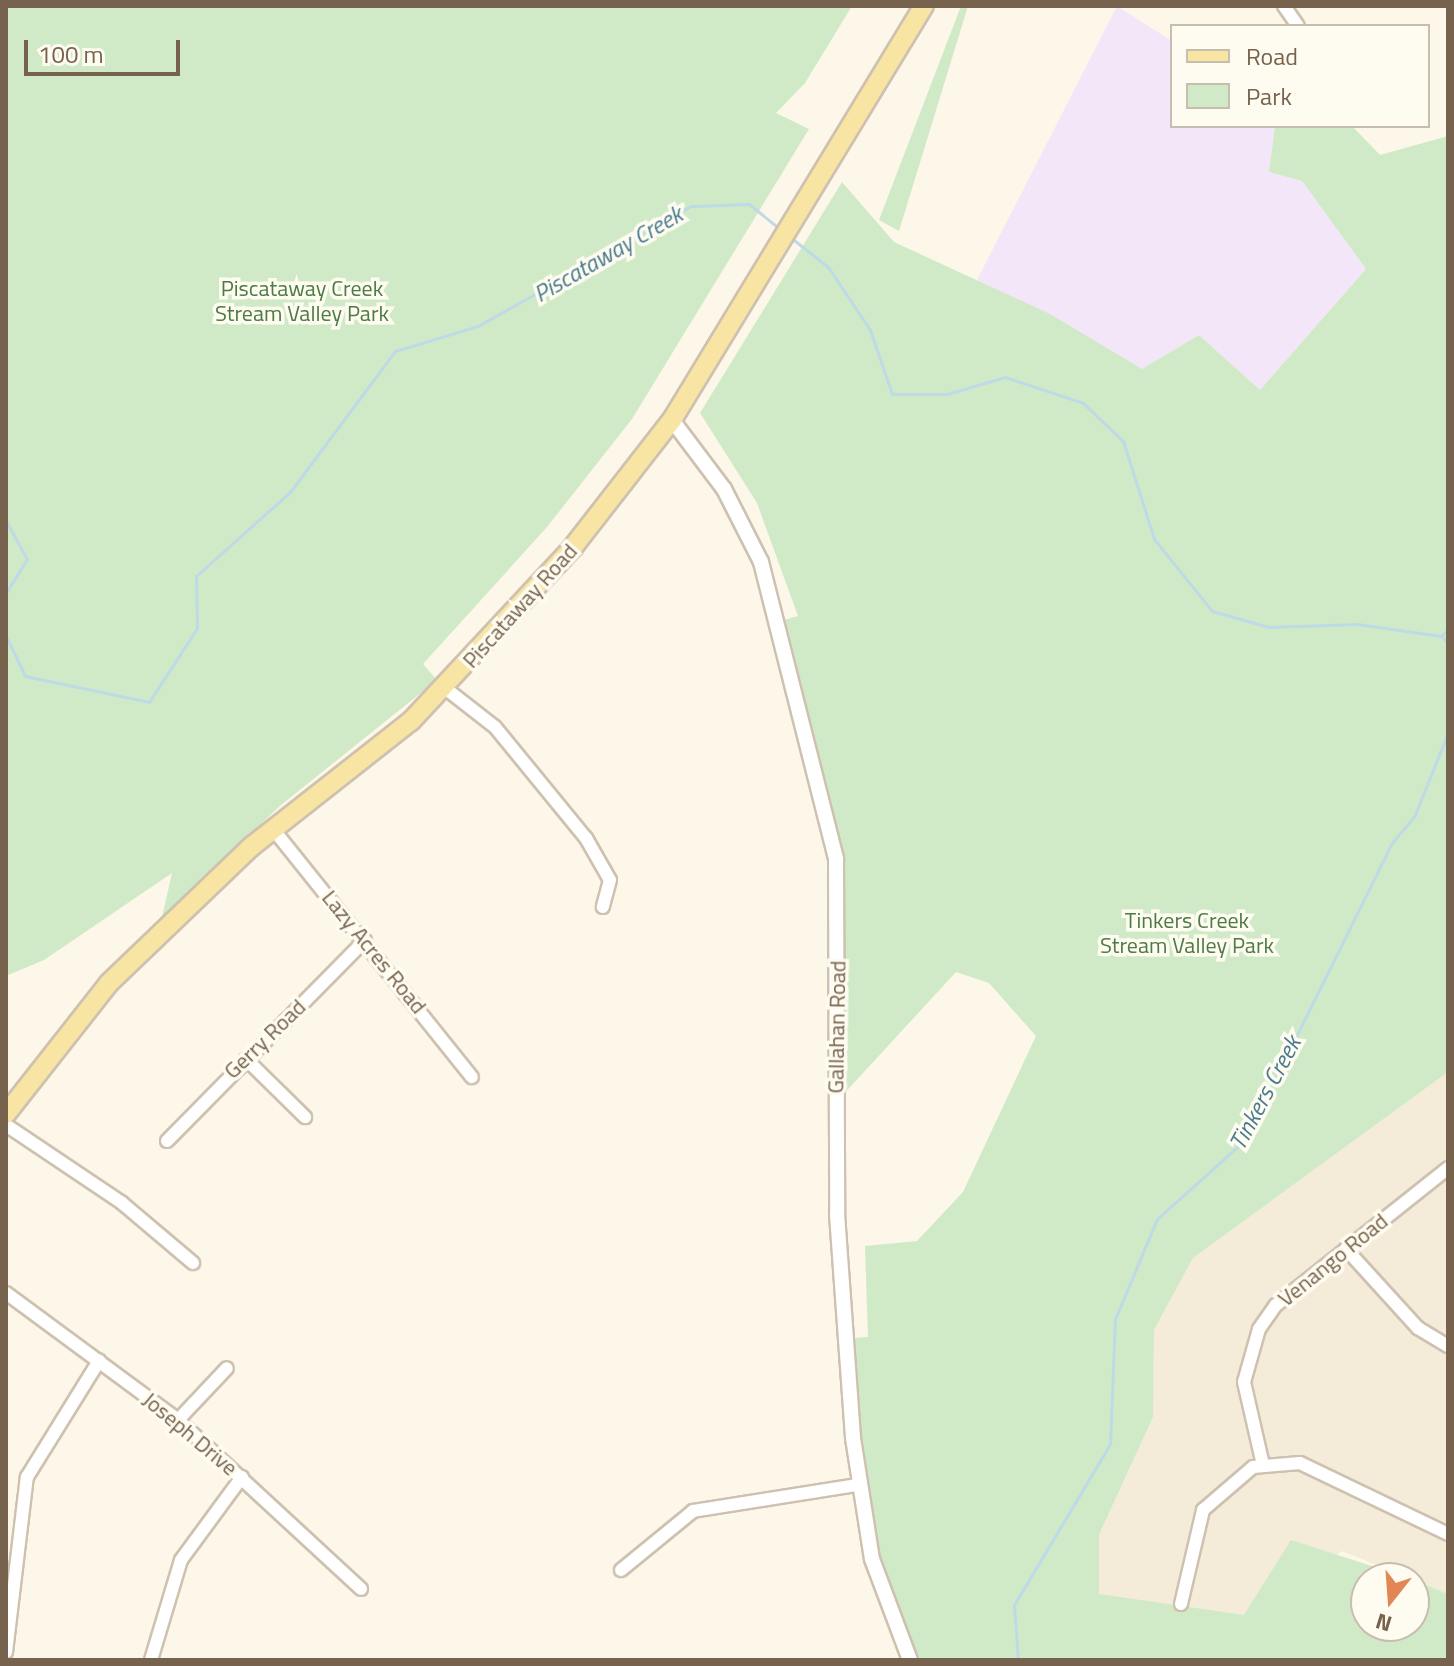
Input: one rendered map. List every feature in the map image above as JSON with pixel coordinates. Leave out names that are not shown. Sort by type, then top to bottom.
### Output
[{"type":"main road","name":"Piscataway Road","points":[[6,1114],[109,983],[273,829],[445,688],[573,547],[672,420],[924,6]]},
{"type":"street","points":[[1284,6],[1297,24]]},
{"type":"street","name":"Gallahan Road","points":[[672,420],[724,489],[761,562],[836,859],[837,1214],[858,1485],[872,1559],[910,1660]]},
{"type":"street","points":[[445,688],[495,727],[586,838],[610,880],[603,907]]},
{"type":"street","name":"Lazy Acres Road","points":[[273,829],[472,1077]]},
{"type":"street","name":"Gerry Road","points":[[167,1141],[365,940]]},
{"type":"street","points":[[246,1059],[305,1117]]},
{"type":"street","points":[[6,1125],[122,1203],[193,1263]]},
{"type":"street","name":"Venango Road","points":[[1263,1465],[1244,1382],[1253,1342],[1276,1305],[1448,1168]]},
{"type":"street","points":[[1346,1249],[1418,1328],[1448,1346]]},
{"type":"street","name":"Joseph Drive","points":[[6,1293],[178,1420],[361,1589]]},
{"type":"street","points":[[6,1652],[15,1527],[27,1477],[99,1361]]},
{"type":"street","points":[[178,1420],[227,1368]]},
{"type":"street","points":[[1181,1604],[1203,1510],[1237,1476],[1263,1465],[1300,1463],[1324,1471],[1448,1534]]},
{"type":"street","points":[[151,1660],[181,1560],[242,1477]]},
{"type":"street","points":[[621,1570],[693,1511],[858,1485]]},
{"type":"shaded area","points":[[1117,6],[1170,40],[1170,128],[1275,128],[1269,172],[1302,181],[1366,269],[1260,390],[1199,335],[1142,369],[977,280]]},
{"type":"shaded area","points":[[1448,1072],[1448,1594],[1430,1587],[1430,1562],[1369,1562],[1342,1551],[1235,1629],[1099,1595],[1099,1535],[1153,1417],[1154,1330],[1193,1258]]},
{"type":"green space","name":"Piscataway Creek Stream Valley Park","points":[[6,6],[852,6],[805,83],[776,113],[809,129],[632,419],[547,527],[423,664],[437,680],[281,805],[162,917],[172,873],[44,960],[6,976]]},
{"type":"green space","points":[[961,6],[968,6],[899,231],[879,220]]},
{"type":"green space","name":"Tinkers Creek Stream Valley Park","points":[[1275,128],[1354,128],[1380,155],[1448,136],[1448,1072],[1193,1258],[1154,1330],[1153,1417],[1099,1535],[1099,1594],[1244,1615],[1291,1540],[1359,1562],[1350,1562],[1350,1642],[1430,1642],[1430,1587],[1448,1594],[1448,1660],[915,1660],[888,1600],[865,1517],[850,1338],[868,1337],[865,1246],[917,1241],[963,1192],[1036,1036],[989,983],[956,972],[840,1098],[845,892],[784,620],[798,616],[757,503],[700,413],[842,182],[894,242],[1050,314],[1142,369],[1199,335],[1260,390],[1366,269],[1302,181],[1269,172]]},
{"type":"waterway","name":"Piscataway Creek","points":[[6,636],[25,676],[149,702],[197,628],[196,576],[290,492],[395,351],[478,326],[691,206],[749,204],[781,230]]},
{"type":"waterway","name":"Piscataway Creek","points":[[790,237],[828,267],[870,330],[892,394],[947,394],[1005,377],[1083,403],[1123,441],[1154,539],[1212,611],[1269,627],[1357,624],[1441,636]]},
{"type":"waterway","name":"Piscataway Creek","points":[[6,521],[27,559],[6,593]]},
{"type":"waterway","name":"Piscataway Creek","points":[[1441,636],[1448,629]]},
{"type":"waterway","name":"Tinkers Creek","points":[[1441,636],[1448,643]]},
{"type":"waterway","name":"Tinkers Creek","points":[[1018,1660],[1014,1605],[1110,1444],[1115,1319],[1157,1219],[1245,1140],[1391,844],[1414,817],[1448,733]]}]
